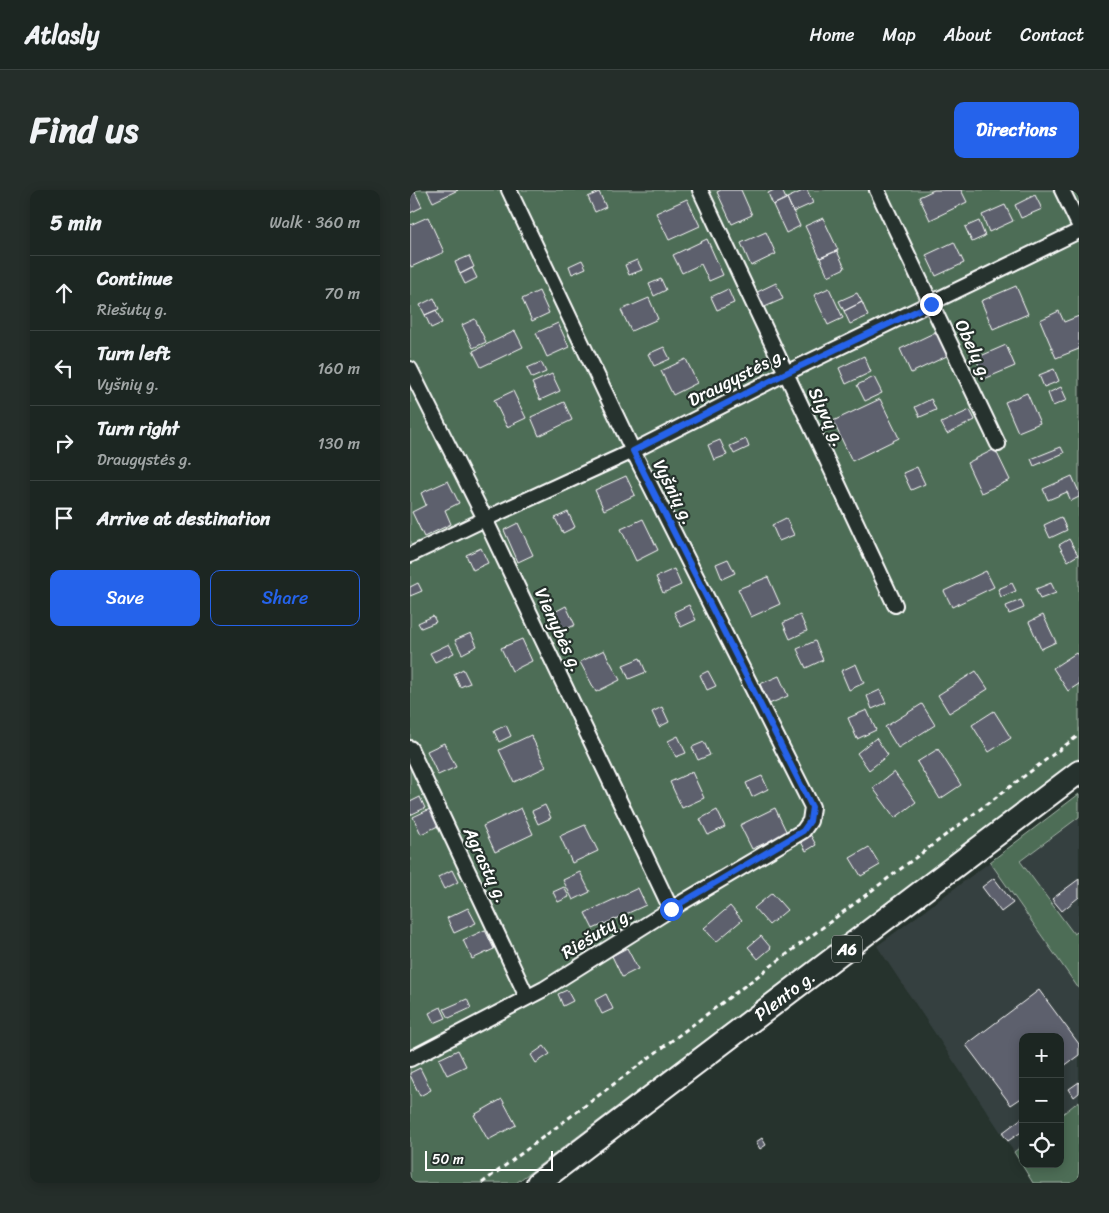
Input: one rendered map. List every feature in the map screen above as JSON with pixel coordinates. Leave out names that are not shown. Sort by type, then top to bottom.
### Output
[{"type":"highway","name":"Plento g.","points":[[538,1183],[1079,772]]},
{"type":"street","name":"Vyšnių g.","points":[[509,190],[633,451],[812,807]]},
{"type":"street","name":"Slyvų g.","points":[[700,190],[895,605]]},
{"type":"street","name":"Obelų g.","points":[[877,190],[998,444]]},
{"type":"street","points":[[1062,190],[1079,225]]},
{"type":"street","name":"Draugystės g.","points":[[410,555],[633,451],[786,373],[1079,231]]},
{"type":"street","name":"Vienybės g.","points":[[410,369],[485,519],[671,909]]},
{"type":"street","name":"Agrastų g.","points":[[410,748],[527,998]]},
{"type":"street","name":"Riešutų g.","points":[[410,1059],[527,998],[671,909],[803,831],[810,821],[812,807]]},
{"type":"path","points":[[482,1183],[1079,735]]},
{"type":"shaded area","points":[[1079,817],[1079,931],[1074,934],[1020,861]]},
{"type":"shaded area","points":[[990,862],[1079,989],[1079,1101],[1064,1113],[1064,1033],[1019,1033],[1019,1148],[1014,1152],[877,946]]},
{"type":"green space","points":[[410,190],[1079,190],[1079,758],[516,1183],[410,1183]]},
{"type":"green space","points":[[1079,794],[1079,817],[1020,861],[1074,934],[1079,931],[1079,989],[990,862]]},
{"type":"green space","points":[[1079,1101],[1079,1183],[1033,1183],[1024,1168],[1064,1168],[1064,1113]]},
{"type":"green space","points":[[1019,1148],[1019,1160],[1014,1152]]},
{"type":"building","points":[[410,190],[414,190],[422,207],[410,213]]},
{"type":"building","points":[[427,190],[458,190],[433,202]]},
{"type":"building","points":[[721,190],[741,190],[752,215],[732,224],[717,192]]},
{"type":"building","points":[[774,190],[782,190],[786,199],[773,205],[768,193]]},
{"type":"building","points":[[807,190],[813,203],[793,212],[787,198]]},
{"type":"building","points":[[934,190],[961,190],[967,202],[930,220],[919,197]]},
{"type":"building","points":[[599,192],[606,207],[595,212],[588,197]]},
{"type":"building","points":[[1035,195],[1042,209],[1021,218],[1015,205]]},
{"type":"building","points":[[787,198],[800,226],[786,233],[773,205]]},
{"type":"building","points":[[687,199],[700,226],[669,240],[656,213]]},
{"type":"building","points":[[1005,205],[1013,221],[989,232],[982,215]]},
{"type":"building","points":[[428,217],[444,252],[411,267],[410,225]]},
{"type":"building","points":[[823,218],[838,250],[820,258],[805,226]]},
{"type":"building","points":[[979,221],[985,236],[972,242],[965,227]]},
{"type":"building","points":[[766,232],[776,254],[751,266],[741,243]]},
{"type":"building","points":[[707,239],[723,275],[709,281],[701,264],[682,273],[673,255]]},
{"type":"building","points":[[954,242],[964,263],[936,276],[926,255]]},
{"type":"building","points":[[837,251],[845,268],[828,276],[820,258]]},
{"type":"building","points":[[469,256],[474,267],[460,274],[455,262]]},
{"type":"building","points":[[582,260],[586,268],[572,274],[569,266]]},
{"type":"building","points":[[637,260],[642,270],[629,275],[625,265]]},
{"type":"building","points":[[472,268],[477,278],[465,284],[460,274]]},
{"type":"building","points":[[661,279],[666,290],[654,296],[649,284]]},
{"type":"building","points":[[776,283],[783,299],[760,309],[753,294]]},
{"type":"building","points":[[1016,286],[1028,314],[993,329],[981,301]]},
{"type":"building","points":[[829,288],[843,318],[828,325],[814,295]]},
{"type":"building","points":[[728,289],[734,303],[717,310],[711,297]]},
{"type":"building","points":[[539,291],[549,313],[532,321],[522,299]]},
{"type":"building","points":[[857,293],[862,302],[844,311],[839,301]]},
{"type":"building","points":[[434,298],[439,309],[425,315],[420,305]]},
{"type":"building","points":[[649,298],[658,319],[631,331],[621,310]]},
{"type":"building","points":[[862,302],[868,316],[850,324],[844,311]]},
{"type":"building","points":[[436,310],[442,323],[431,328],[425,315]]},
{"type":"building","points":[[1059,311],[1064,322],[1079,316],[1079,349],[1056,358],[1040,320]]},
{"type":"building","points":[[475,319],[486,342],[473,348],[462,325]]},
{"type":"building","points":[[558,323],[569,347],[547,357],[536,333]]},
{"type":"building","points":[[515,331],[523,347],[481,367],[473,351]]},
{"type":"building","points":[[938,331],[949,355],[911,373],[900,349]]},
{"type":"building","points":[[1006,345],[1015,366],[984,379],[976,358]]},
{"type":"building","points":[[664,347],[670,359],[654,366],[648,354]]},
{"type":"building","points":[[864,356],[871,372],[846,384],[839,368]]},
{"type":"building","points":[[686,359],[697,383],[673,395],[661,371]]},
{"type":"building","points":[[541,362],[546,372],[532,378],[527,368]]},
{"type":"building","points":[[1054,369],[1059,381],[1044,387],[1039,375]]},
{"type":"building","points":[[552,374],[560,391],[540,400],[532,383]]},
{"type":"building","points":[[874,377],[882,393],[865,401],[857,385]]},
{"type":"building","points":[[1061,387],[1067,400],[1053,406],[1048,393]]},
{"type":"building","points":[[513,391],[526,418],[507,427],[494,400]]},
{"type":"building","points":[[1027,393],[1040,423],[1018,432],[1005,402]]},
{"type":"building","points":[[880,399],[899,438],[852,461],[833,421]]},
{"type":"building","points":[[931,399],[936,410],[920,417],[915,407]]},
{"type":"building","points":[[564,402],[572,420],[539,436],[531,417]]},
{"type":"building","points":[[970,410],[975,420],[947,434],[941,423]]},
{"type":"building","points":[[746,439],[749,447],[734,454],[730,446]]},
{"type":"building","points":[[720,440],[727,455],[714,460],[708,445]]},
{"type":"building","points":[[1061,447],[1064,453],[1034,466],[1031,459]]},
{"type":"building","points":[[995,449],[1010,480],[981,493],[967,463]]},
{"type":"building","points":[[917,467],[925,484],[911,490],[903,473]]},
{"type":"building","points":[[626,476],[635,495],[604,510],[595,490]]},
{"type":"building","points":[[1072,476],[1079,492],[1079,497],[1071,501],[1067,492],[1048,500],[1043,489]]},
{"type":"building","points":[[448,481],[459,503],[445,510],[451,524],[424,537],[412,512],[426,505],[421,493]]},
{"type":"building","points":[[568,512],[575,527],[563,533],[555,518]]},
{"type":"building","points":[[1061,517],[1067,530],[1050,538],[1044,525]]},
{"type":"building","points":[[786,518],[794,535],[779,541],[772,525]]},
{"type":"building","points":[[643,519],[658,550],[636,561],[621,529]]},
{"type":"building","points":[[518,523],[533,555],[518,562],[504,530]]},
{"type":"building","points":[[1069,539],[1078,555],[1068,561],[1059,545]]},
{"type":"building","points":[[481,548],[488,563],[473,570],[466,555]]},
{"type":"building","points":[[728,559],[735,573],[722,579],[716,564]]},
{"type":"building","points":[[674,569],[681,585],[663,593],[656,577]]},
{"type":"building","points":[[986,571],[994,587],[952,607],[944,591]]},
{"type":"building","points":[[768,577],[780,604],[751,617],[738,589]]},
{"type":"building","points":[[418,583],[422,591],[410,596],[410,587]]},
{"type":"building","points":[[1012,583],[1016,591],[1001,597],[998,589]]},
{"type":"building","points":[[1051,583],[1056,593],[1040,599],[1036,589]]},
{"type":"building","points":[[1021,600],[1024,608],[1009,614],[1006,606]]},
{"type":"building","points":[[689,605],[696,620],[681,627],[674,612]]},
{"type":"building","points":[[566,606],[575,625],[558,633],[549,615]]},
{"type":"building","points":[[800,615],[807,631],[790,639],[783,623]]},
{"type":"building","points":[[1043,615],[1056,642],[1041,649],[1029,622]]},
{"type":"building","points":[[433,616],[436,622],[421,628],[418,623]]},
{"type":"building","points":[[471,633],[477,646],[462,654],[455,640]]},
{"type":"building","points":[[522,639],[532,661],[512,671],[501,648]]},
{"type":"building","points":[[815,641],[823,660],[806,668],[797,649]]},
{"type":"building","points":[[449,644],[454,653],[435,662],[430,653]]},
{"type":"building","points":[[604,650],[620,680],[596,692],[580,662]]},
{"type":"building","points":[[1076,653],[1079,657],[1079,684],[1068,691],[1053,668]]},
{"type":"building","points":[[640,658],[646,672],[629,679],[623,665]]},
{"type":"building","points":[[856,664],[864,683],[849,690],[841,671]]},
{"type":"building","points":[[463,669],[470,683],[460,687],[454,674]]},
{"type":"building","points":[[708,671],[716,686],[707,690],[700,675]]},
{"type":"building","points":[[976,671],[988,689],[949,713],[938,695]]},
{"type":"building","points":[[779,676],[788,696],[769,704],[760,684]]},
{"type":"building","points":[[880,690],[886,703],[872,709],[867,696]]},
{"type":"building","points":[[922,704],[935,725],[898,748],[885,727]]},
{"type":"building","points":[[662,707],[669,722],[659,727],[652,712]]},
{"type":"building","points":[[867,710],[876,730],[857,739],[848,718]]},
{"type":"building","points":[[994,711],[1011,738],[989,752],[972,725]]},
{"type":"building","points":[[506,725],[511,736],[499,742],[494,731]]},
{"type":"building","points":[[531,735],[546,767],[514,782],[499,750]]},
{"type":"building","points":[[678,736],[686,753],[676,757],[668,741]]},
{"type":"building","points":[[876,738],[888,755],[869,770],[857,753]]},
{"type":"building","points":[[704,742],[710,755],[698,760],[692,747]]},
{"type":"building","points":[[444,743],[456,767],[438,775],[427,751]]},
{"type":"building","points":[[938,749],[961,785],[940,799],[917,762]]},
{"type":"building","points":[[692,772],[704,798],[682,808],[670,782]]},
{"type":"building","points":[[894,772],[916,802],[895,818],[873,788]]},
{"type":"building","points":[[762,776],[768,789],[752,797],[746,783]]},
{"type":"building","points":[[420,797],[425,808],[410,815],[410,802]]},
{"type":"building","points":[[545,805],[551,818],[538,824],[532,811]]},
{"type":"building","points":[[521,808],[533,834],[495,852],[483,826]]},
{"type":"building","points":[[775,808],[787,833],[752,849],[740,825]]},
{"type":"building","points":[[430,809],[438,826],[421,834],[413,817]]},
{"type":"building","points":[[717,810],[725,827],[708,835],[700,819]]},
{"type":"building","points":[[585,825],[598,851],[572,863],[560,836]]},
{"type":"building","points":[[810,834],[816,845],[806,851],[800,840]]},
{"type":"building","points":[[869,847],[880,865],[861,876],[850,858]]},
{"type":"building","points":[[452,870],[458,882],[444,889],[438,877]]},
{"type":"building","points":[[580,872],[590,892],[573,900],[563,880]]},
{"type":"building","points":[[994,878],[1013,903],[1001,912],[982,887]]},
{"type":"building","points":[[1079,879],[1079,897],[1062,911],[1052,899]]},
{"type":"building","points":[[564,887],[569,897],[558,902],[553,892]]},
{"type":"building","points":[[638,888],[646,905],[593,929],[585,913]]},
{"type":"building","points":[[772,893],[787,910],[769,925],[754,908]]},
{"type":"building","points":[[730,906],[742,920],[716,942],[704,928]]},
{"type":"building","points":[[468,908],[476,923],[454,933],[447,918]]},
{"type":"building","points":[[485,930],[494,949],[472,959],[463,940]]},
{"type":"building","points":[[761,936],[771,948],[758,959],[748,947]]},
{"type":"building","points":[[627,948],[638,969],[622,977],[612,956]]},
{"type":"building","points":[[567,990],[573,1001],[563,1006],[558,994]]},
{"type":"building","points":[[1039,990],[1079,1044],[1079,1055],[1064,1066],[1064,1033],[1019,1033],[1019,1100],[1011,1105],[966,1045]]},
{"type":"building","points":[[606,994],[613,1009],[602,1014],[595,1000]]},
{"type":"building","points":[[467,999],[471,1008],[449,1018],[444,1009]]},
{"type":"building","points":[[441,1007],[446,1018],[434,1023],[429,1013]]},
{"type":"building","points":[[544,1046],[550,1054],[536,1063],[531,1055]]},
{"type":"building","points":[[458,1050],[466,1066],[447,1075],[439,1059]]},
{"type":"building","points":[[420,1068],[431,1090],[420,1096],[410,1073]]},
{"type":"building","points":[[1079,1082],[1079,1093],[1074,1097],[1069,1089]]},
{"type":"building","points":[[502,1099],[516,1125],[488,1140],[474,1115]]},
{"type":"building","points":[[1019,1120],[1019,1134],[1008,1141],[1002,1133]]},
{"type":"building","points":[[762,1138],[766,1145],[760,1149],[756,1142]]},
{"type":"route","points":[[671,909],[803,831],[810,821],[812,807],[633,451],[786,373],[931,304]]}]
